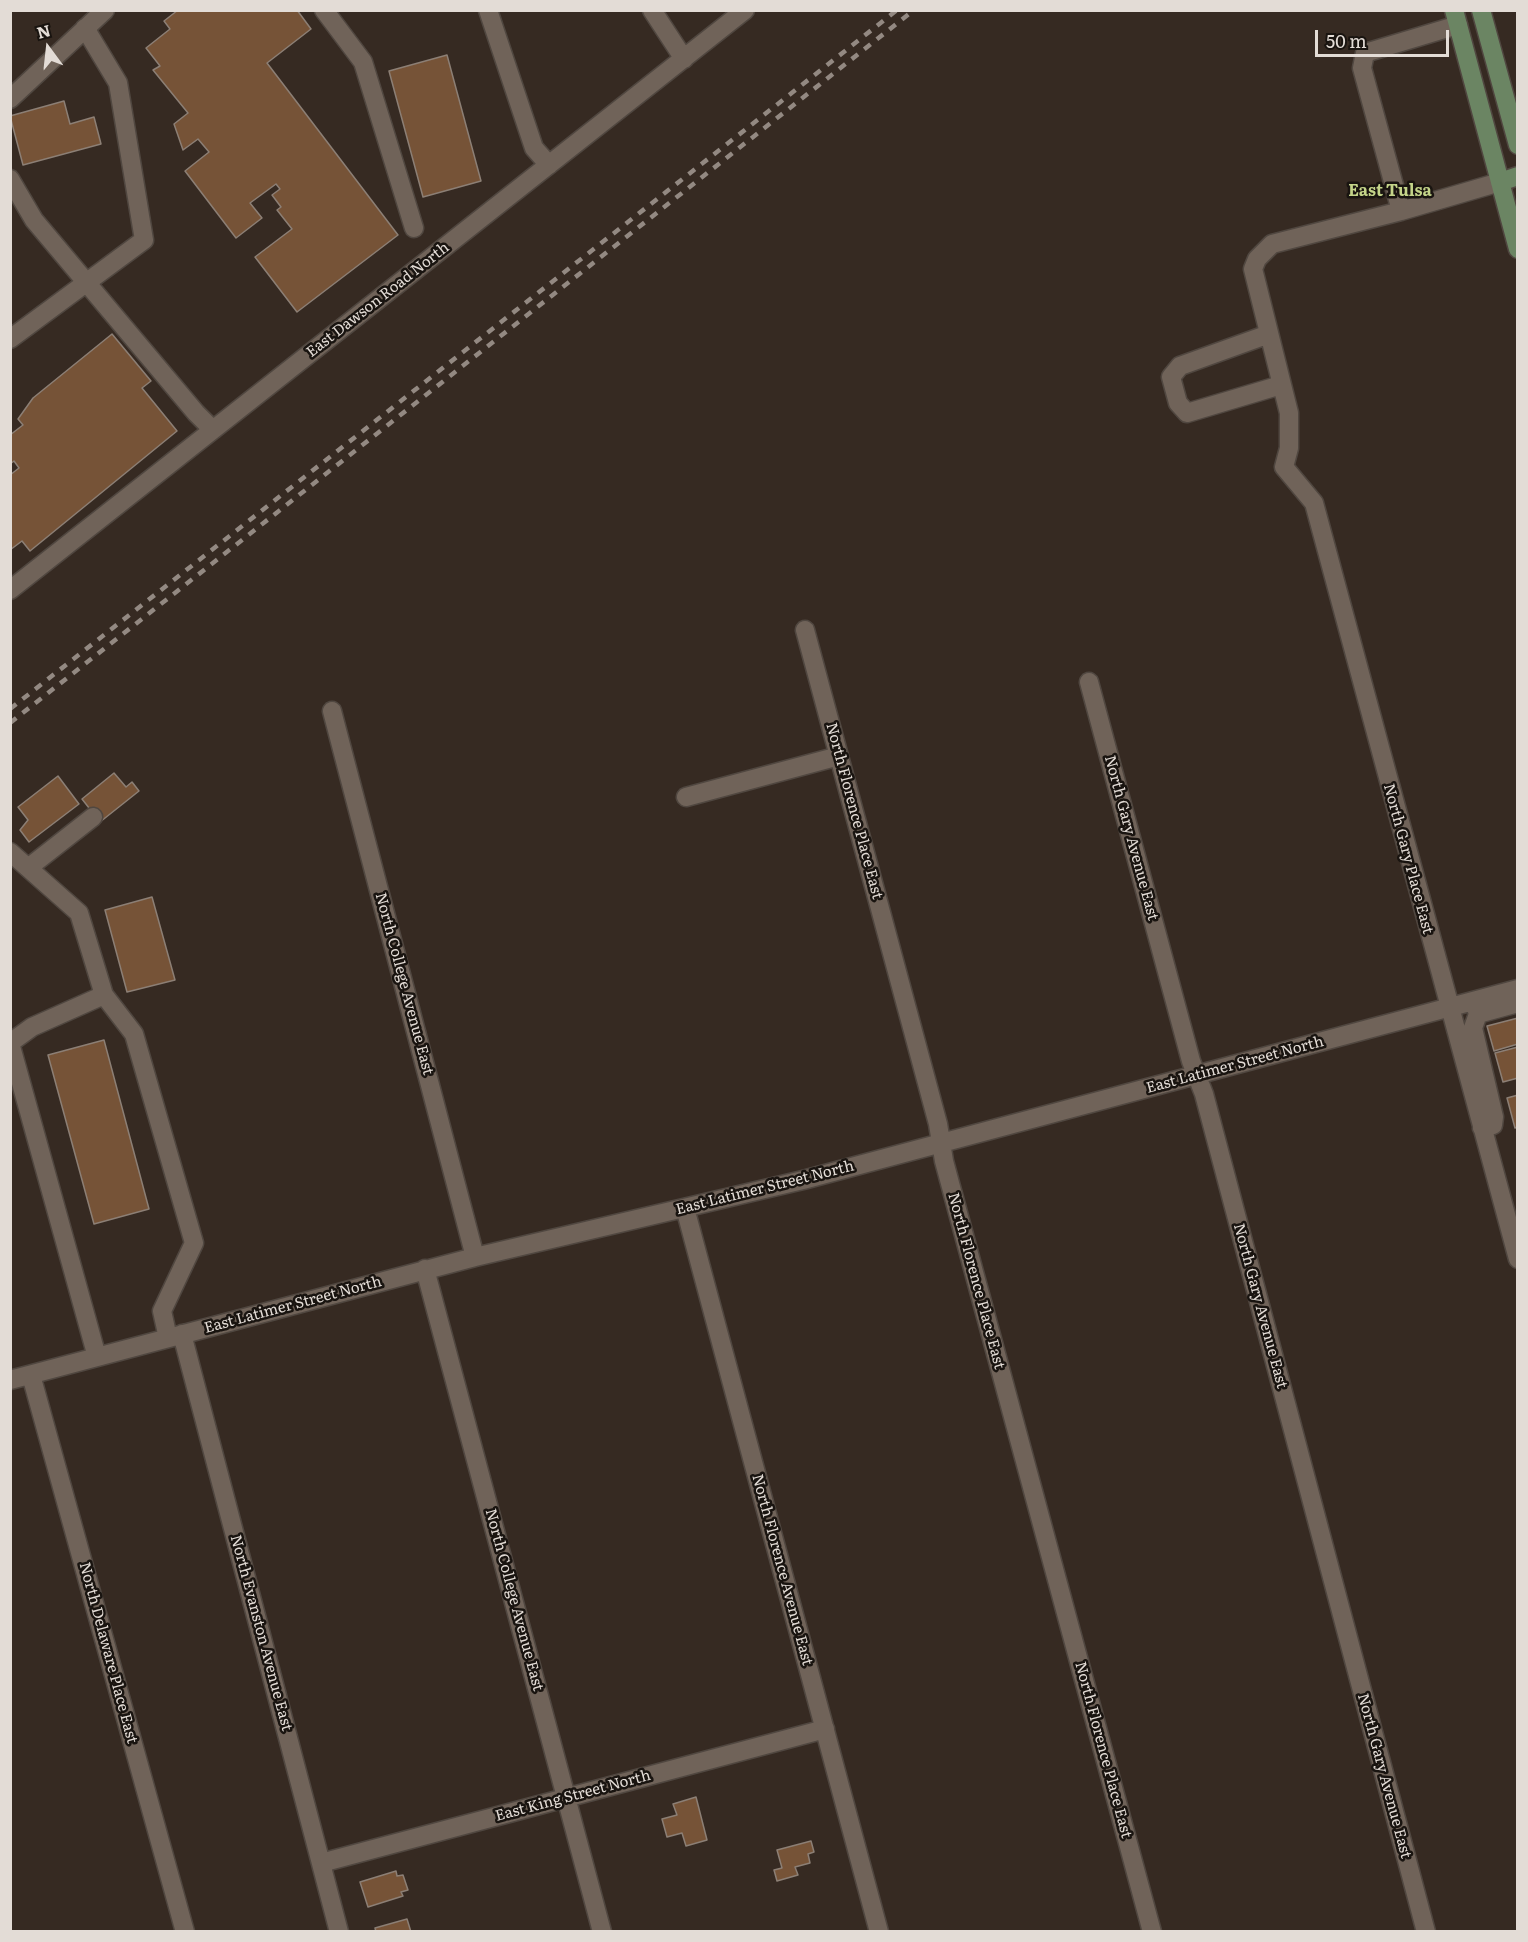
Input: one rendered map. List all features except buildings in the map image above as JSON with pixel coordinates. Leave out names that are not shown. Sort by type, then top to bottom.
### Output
[{"type":"main road","points":[[1481,10],[1517,144]]},
{"type":"main road","points":[[1456,18],[1518,249]]},
{"type":"main road","points":[[1500,182],[1518,176]]},
{"type":"street","points":[[10,99],[105,10]]},
{"type":"street","points":[[324,10],[363,62],[414,228]]},
{"type":"street","points":[[488,10],[534,148],[549,165]]},
{"type":"street","points":[[652,10],[684,59]]},
{"type":"street","name":"East Dawson Road North","points":[[10,590],[745,10]]},
{"type":"street","points":[[1401,211],[1362,61],[1365,53],[1456,18]]},
{"type":"street","points":[[10,339],[144,240],[118,83],[85,28]]},
{"type":"street","points":[[10,179],[33,220],[196,413],[213,430]]},
{"type":"street","points":[[1269,334],[1180,366],[1171,377],[1178,404],[1187,413],[1281,385],[1269,334],[1253,269],[1272,244],[1401,211],[1500,182]]},
{"type":"street","name":"North Gary Place East","points":[[1281,385],[1289,413],[1289,448],[1284,467],[1314,503],[1518,1259]]},
{"type":"street","name":"North Florence Place East","points":[[805,630],[1152,1932]]},
{"type":"street","name":"North Gary Avenue East","points":[[1089,682],[1210,1117],[1425,1932]]},
{"type":"street","name":"North College Avenue East","points":[[332,711],[475,1257]]},
{"type":"street","points":[[686,797],[839,756]]},
{"type":"street","points":[[28,868],[93,817]]},
{"type":"street","points":[[10,852],[79,913],[104,995],[32,1027],[10,1043],[97,1357]]},
{"type":"street","name":"East Latimer Street North","points":[[10,1380],[425,1269],[803,1180],[1449,1008],[1476,1008],[1518,989]]},
{"type":"street","name":"North Evanston Avenue East","points":[[104,995],[134,1034],[194,1243],[162,1311],[175,1336],[339,1932]]},
{"type":"street","points":[[1482,1128],[1493,1125],[1494,1117],[1473,1028],[1476,1008],[1518,1003]]},
{"type":"street","name":"North Florence Avenue East","points":[[685,1208],[879,1932]]},
{"type":"street","name":"North College Avenue East","points":[[425,1269],[602,1932]]},
{"type":"street","name":"North Delaware Place East","points":[[31,1375],[184,1932]]},
{"type":"street","name":"East King Street North","points":[[321,1863],[825,1729]]},
{"type":"railway","points":[[10,709],[897,10]]},
{"type":"railway","points":[[10,723],[914,10]]},
{"type":"district","name":"East Tulsa","points":[[1390,191]]}]
